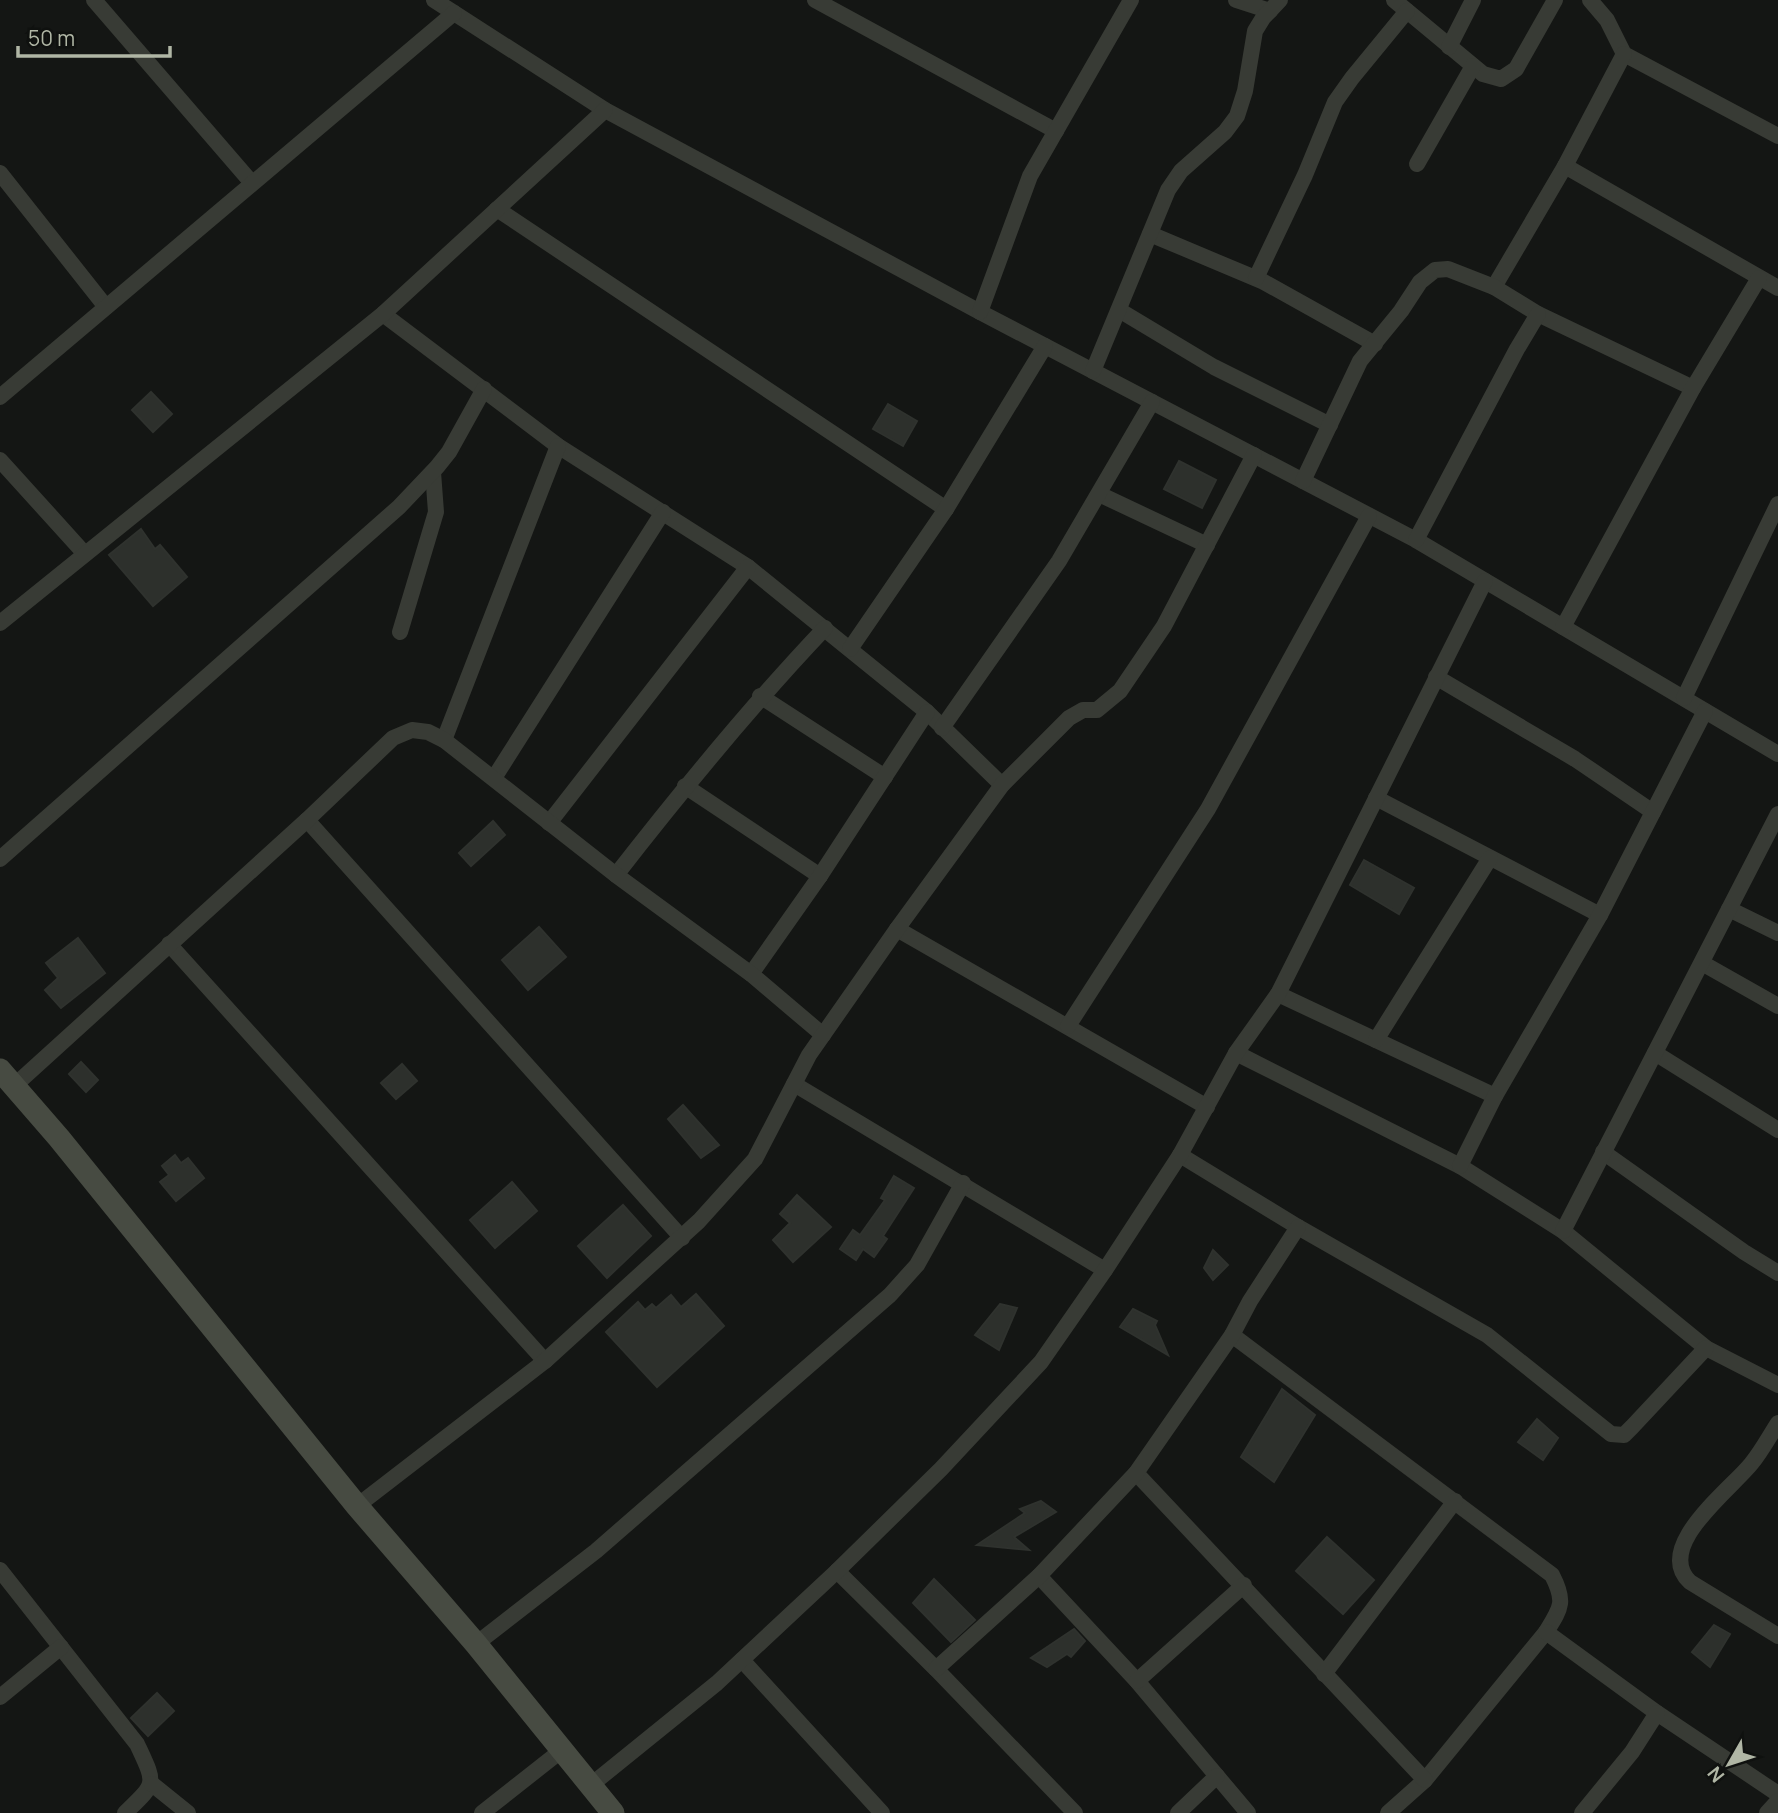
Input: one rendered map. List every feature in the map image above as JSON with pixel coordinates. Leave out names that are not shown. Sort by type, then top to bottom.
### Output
[{"type":"street","points":[[94,0],[252,183]]},
{"type":"street","points":[[434,0],[605,110],[980,312],[1416,540],[1778,754]]},
{"type":"street","points":[[815,0],[1056,131]]},
{"type":"street","points":[[980,312],[1030,176],[1131,0]]},
{"type":"street","points":[[1236,0],[1275,5]]},
{"type":"street","points":[[1449,47],[1473,0]]},
{"type":"street","points":[[1256,278],[1305,174],[1335,102],[1401,5],[1483,74],[1502,79],[1516,69],[1555,0]]},
{"type":"street","points":[[1590,0],[1607,20],[1624,54],[1778,136]]},
{"type":"street","points":[[1093,371],[1168,190],[1181,171],[1225,132],[1237,116],[1245,91],[1255,31],[1275,5]]},
{"type":"street","points":[[0,397],[454,13]]},
{"type":"street","points":[[1494,287],[1564,166],[1624,54]]},
{"type":"street","points":[[1417,164],[1473,66]]},
{"type":"street","points":[[0,623],[383,314],[605,110]]},
{"type":"street","points":[[1564,166],[1778,288]]},
{"type":"street","points":[[0,173],[106,307]]},
{"type":"street","points":[[497,209],[946,509]]},
{"type":"street","points":[[1150,234],[1256,278],[1375,344]]},
{"type":"street","points":[[1303,481],[1360,361],[1420,282],[1435,270],[1448,269],[1494,287],[1538,314],[1693,388]]},
{"type":"street","points":[[1563,627],[1693,388],[1759,278]]},
{"type":"street","points":[[1118,310],[1214,367],[1329,425]]},
{"type":"street","points":[[383,314],[558,446],[748,567],[927,712],[1003,785]]},
{"type":"street","points":[[1416,540],[1538,314]]},
{"type":"street","points":[[850,649],[946,509],[1045,346]]},
{"type":"street","points":[[0,859],[335,566],[433,472],[449,452],[484,389]]},
{"type":"street","points":[[942,728],[1059,561],[1152,402]]},
{"type":"street","points":[[444,740],[558,446]]},
{"type":"street","points":[[358,1506],[545,1361],[682,1238],[755,1159],[809,1055],[1003,785],[1069,718],[1083,710],[1097,710],[1120,691],[1164,626],[1254,455]]},
{"type":"street","points":[[0,460],[85,554]]},
{"type":"street","points":[[400,632],[436,512],[433,472]]},
{"type":"street","points":[[1099,494],[1206,545]]},
{"type":"street","points":[[1684,698],[1778,504]]},
{"type":"street","points":[[494,778],[663,512]]},
{"type":"street","points":[[1068,1026],[1208,809],[1369,516]]},
{"type":"street","points":[[549,823],[748,567]]},
{"type":"street","points":[[591,1786],[742,1660],[837,1571],[941,1469],[1041,1362],[1180,1155],[1236,1053],[1278,994],[1485,581]]},
{"type":"street","points":[[616,875],[760,696],[825,628]]},
{"type":"street","points":[[1436,677],[1575,759],[1653,812]]},
{"type":"street","points":[[760,696],[885,778]]},
{"type":"street","points":[[1460,1166],[1495,1096],[1600,915],[1705,711]]},
{"type":"street","points":[[751,974],[820,876],[927,712]]},
{"type":"street","points":[[613,1813],[7,1078],[169,944],[307,820],[393,738],[412,730],[444,740],[616,875],[751,974],[823,1035]]},
{"type":"street","points":[[685,786],[820,876]]},
{"type":"street","points":[[1376,798],[1600,915]]},
{"type":"street","points":[[1563,1231],[1778,814]]},
{"type":"street","points":[[307,820],[682,1238]]},
{"type":"street","points":[[1376,1040],[1490,858]]},
{"type":"street","points":[[1730,909],[1778,933]]},
{"type":"street","points":[[897,929],[1207,1107]]},
{"type":"street","points":[[169,944],[545,1361]]},
{"type":"street","points":[[1702,963],[1778,1006]]},
{"type":"street","points":[[1278,994],[1495,1096]]},
{"type":"street","points":[[1236,1053],[1460,1166],[1563,1231],[1706,1348],[1778,1385]]},
{"type":"street","points":[[1656,1053],[1778,1129]]},
{"type":"street","points":[[794,1084],[1105,1270]]},
{"type":"street","points":[[1603,1152],[1778,1273]]},
{"type":"street","points":[[1180,1155],[1298,1227],[1487,1335],[1611,1434],[1624,1434],[1632,1427],[1706,1348]]},
{"type":"street","points":[[476,1644],[596,1552],[890,1296],[917,1265],[963,1183]]},
{"type":"street","points":[[936,1669],[1039,1576],[1136,1472],[1232,1335],[1250,1301],[1298,1227]]},
{"type":"street","points":[[1232,1335],[1552,1575],[1561,1591],[1561,1607],[1546,1632],[1425,1780],[1388,1813]]},
{"type":"street","points":[[1778,1423],[1751,1463],[1687,1532],[1680,1570],[1690,1582],[1778,1636]]},
{"type":"street","points":[[1136,1472],[1425,1780]]},
{"type":"street","points":[[1324,1674],[1455,1501]]},
{"type":"street","points":[[0,1570],[137,1744],[151,1773],[152,1784],[125,1813]]},
{"type":"street","points":[[837,1571],[1075,1813]]},
{"type":"street","points":[[1039,1576],[1137,1681],[1248,1813]]},
{"type":"street","points":[[1137,1681],[1244,1585]]},
{"type":"street","points":[[1546,1632],[1657,1713],[1778,1794]]},
{"type":"street","points":[[0,1697],[61,1647]]},
{"type":"street","points":[[742,1660],[882,1813]]},
{"type":"street","points":[[1582,1813],[1632,1752],[1657,1713]]},
{"type":"street","points":[[482,1813],[562,1750]]},
{"type":"street","points":[[1178,1813],[1217,1776]]},
{"type":"street","points":[[152,1784],[188,1813]]},
{"type":"street","points":[[1767,1813],[1778,1801]]},
{"type":"building","points":[[151,392],[172,414],[153,432],[132,410]]},
{"type":"building","points":[[888,404],[917,421],[903,446],[873,429]]},
{"type":"building","points":[[1179,461],[1216,480],[1202,508],[1164,489]]},
{"type":"building","points":[[141,529],[155,549],[160,545],[187,577],[153,606],[109,555]]},
{"type":"building","points":[[493,821],[505,835],[471,866],[459,853]]},
{"type":"building","points":[[1364,860],[1414,888],[1399,914],[1350,885]]},
{"type":"building","points":[[539,927],[566,957],[528,990],[502,960]]},
{"type":"building","points":[[78,938],[105,973],[61,1008],[45,990],[58,978],[46,963]]},
{"type":"building","points":[[81,1062],[98,1080],[86,1092],[69,1074]]},
{"type":"building","points":[[402,1064],[417,1081],[396,1099],[381,1083]]},
{"type":"building","points":[[683,1105],[719,1145],[701,1158],[668,1119]]},
{"type":"building","points":[[175,1155],[181,1163],[188,1158],[204,1178],[176,1201],[160,1182],[169,1175],[162,1166]]},
{"type":"building","points":[[894,1176],[914,1188],[883,1236],[887,1239],[874,1257],[863,1249],[856,1260],[840,1249],[853,1230],[860,1235],[885,1200],[881,1198]]},
{"type":"building","points":[[512,1182],[537,1211],[495,1248],[470,1220]]},
{"type":"building","points":[[797,1195],[831,1227],[793,1262],[773,1240],[790,1223],[780,1214]]},
{"type":"building","points":[[623,1205],[651,1236],[607,1278],[578,1246]]},
{"type":"building","points":[[1213,1250],[1228,1265],[1213,1280],[1204,1268]]},
{"type":"building","points":[[696,1294],[724,1326],[657,1387],[606,1332],[638,1302],[645,1310],[652,1304],[656,1308],[671,1295],[681,1307]]},
{"type":"building","points":[[1000,1304],[1017,1308],[999,1350],[975,1335]]},
{"type":"building","points":[[1133,1309],[1157,1321],[1155,1325],[1168,1355],[1120,1327]]},
{"type":"building","points":[[1282,1389],[1315,1415],[1274,1482],[1241,1457]]},
{"type":"building","points":[[1537,1419],[1558,1438],[1543,1460],[1518,1442]]},
{"type":"building","points":[[1041,1501],[1056,1512],[1014,1537],[1029,1550],[977,1545],[1025,1513],[1020,1509]]},
{"type":"building","points":[[1327,1537],[1374,1580],[1343,1614],[1296,1571]]},
{"type":"building","points":[[934,1579],[975,1620],[951,1642],[913,1603]]},
{"type":"building","points":[[1714,1625],[1730,1634],[1710,1667],[1692,1652]]},
{"type":"building","points":[[1074,1629],[1085,1641],[1071,1657],[1067,1654],[1047,1667],[1031,1658]]},
{"type":"building","points":[[157,1693],[174,1711],[148,1736],[131,1718]]}]
